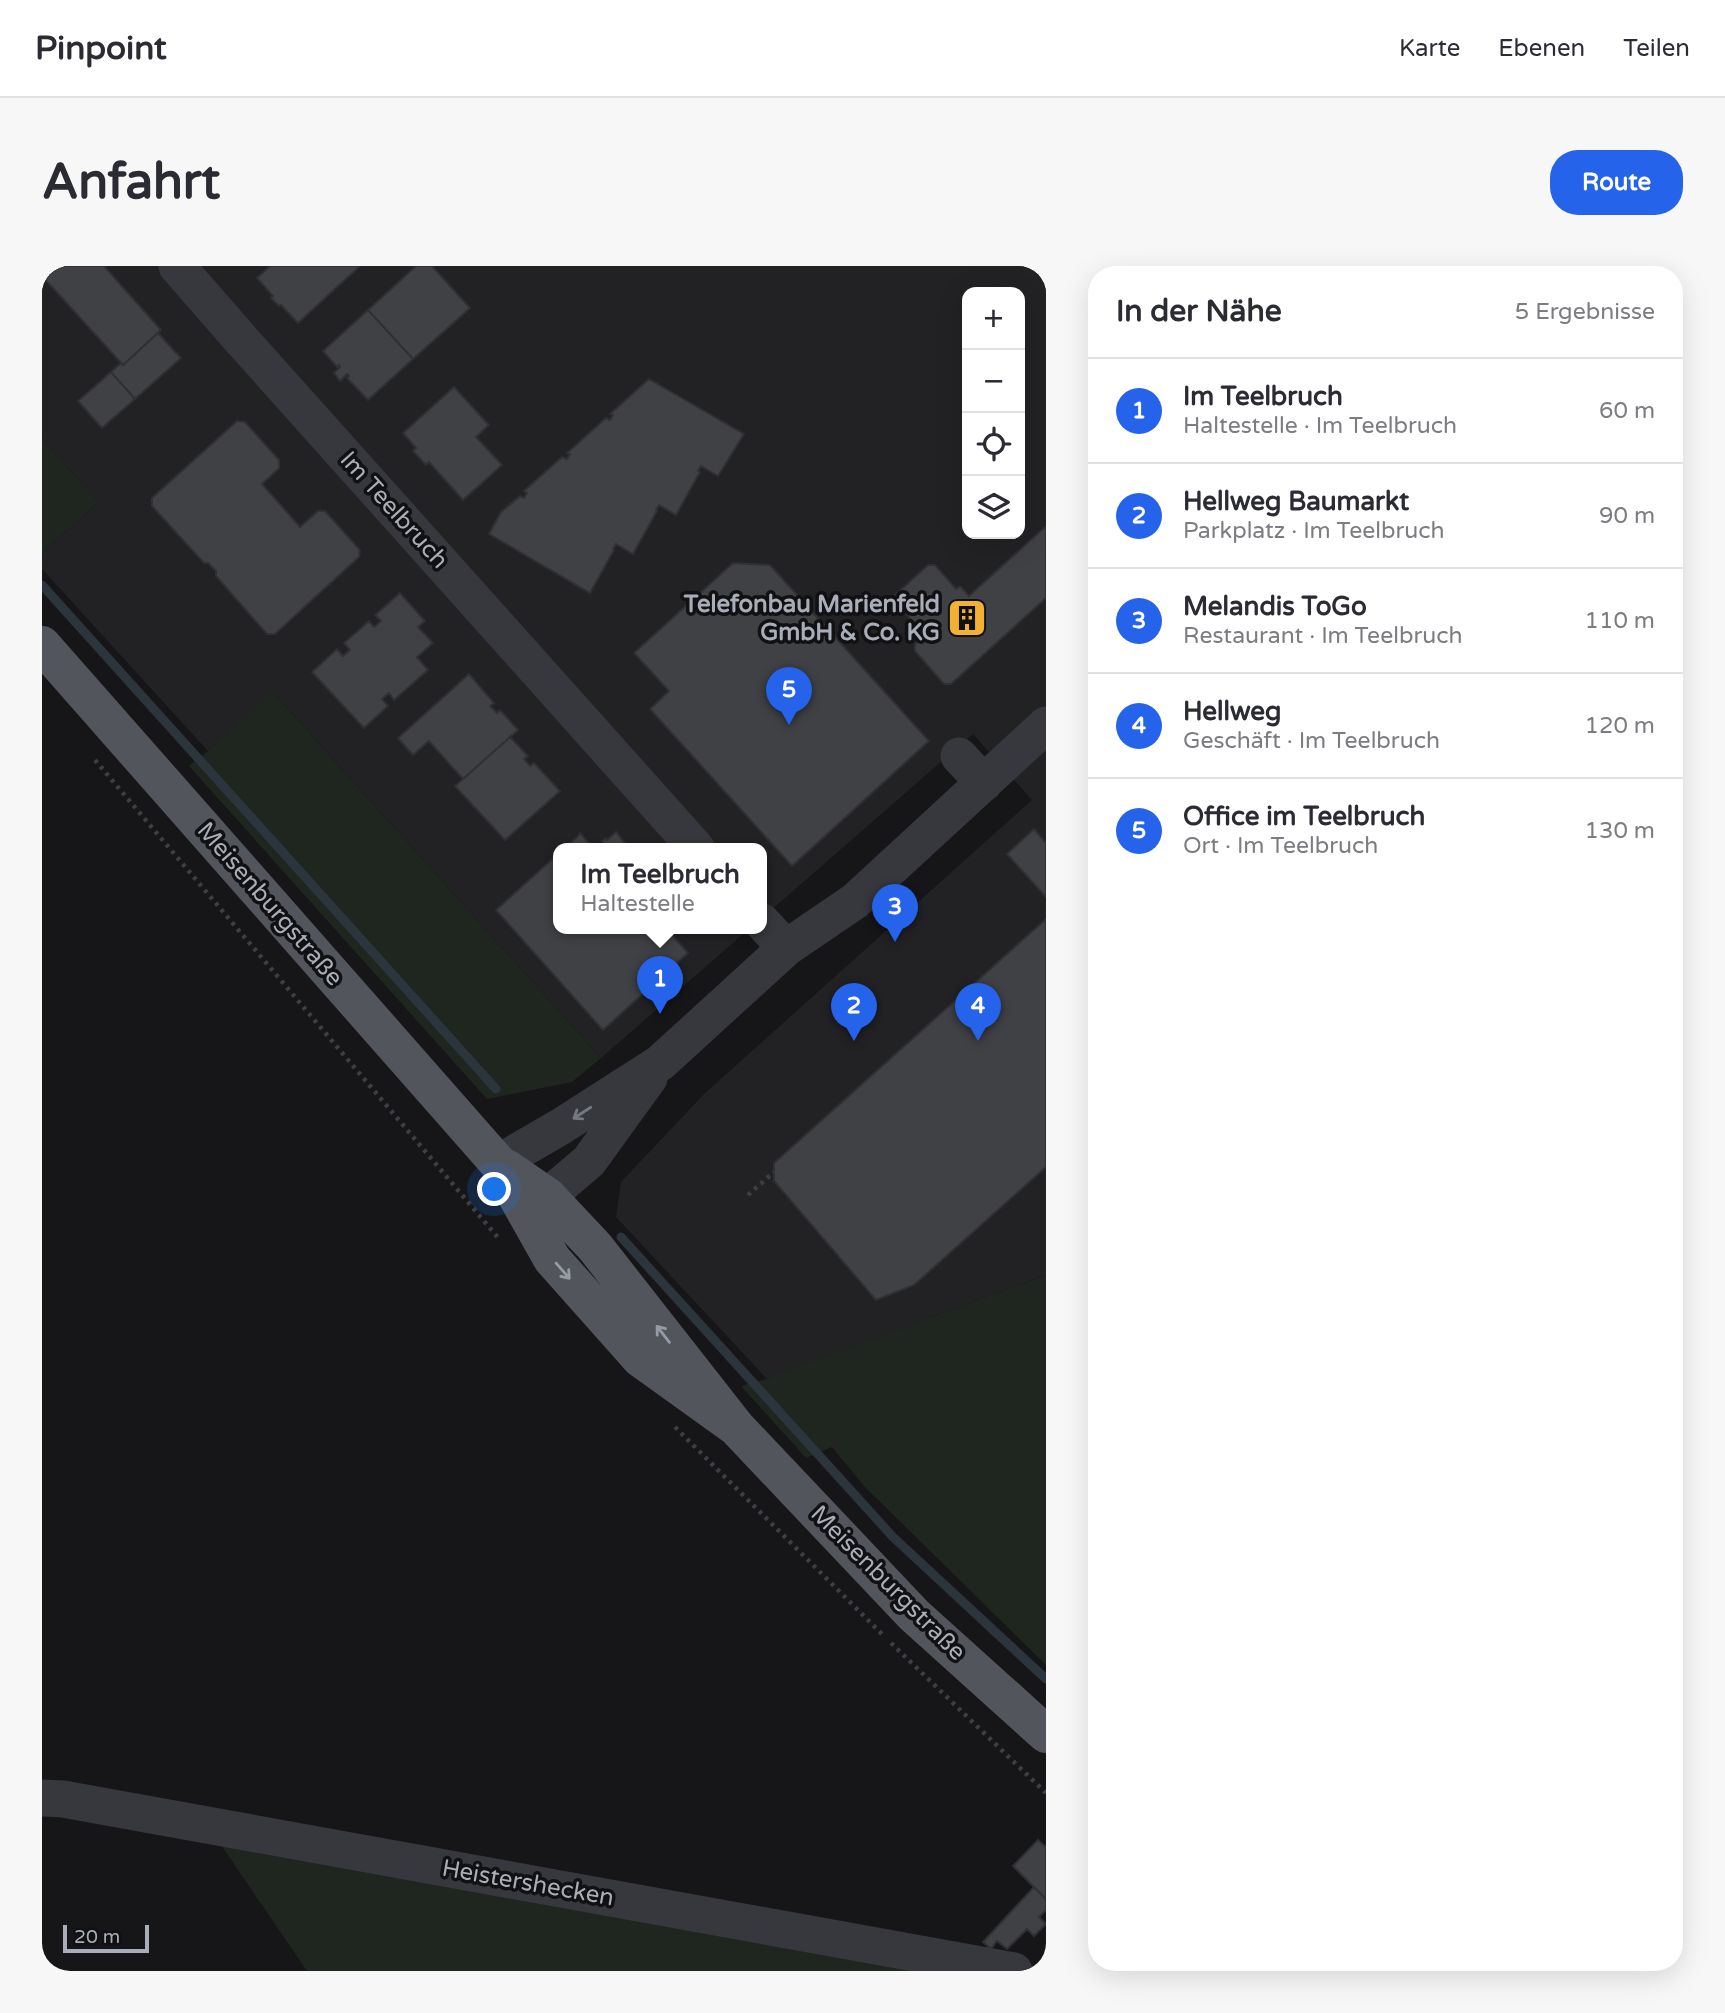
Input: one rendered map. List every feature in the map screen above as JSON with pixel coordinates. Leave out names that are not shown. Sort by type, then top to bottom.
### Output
[{"type":"main road","name":"Meisenburgstraße","points":[[42,645],[537,1206],[595,1247],[736,1427],[914,1615],[1046,1734]]},
{"type":"street","name":"Im Teelbruch","points":[[177,266],[692,843]]},
{"type":"street","points":[[498,1163],[660,1063],[786,948],[855,901],[1046,725]]},
{"type":"street","points":[[960,756],[984,783]]},
{"type":"street","points":[[767,928],[786,948]]},
{"type":"street","points":[[537,1206],[589,1161],[660,1063]]},
{"type":"street","name":"Heistershecken","points":[[42,1798],[63,1799],[1014,1971]]},
{"type":"path","points":[[748,1195],[774,1172]]},
{"type":"shaded area","points":[[42,266],[1046,266],[1046,1275],[767,1379],[616,1217],[621,1182],[704,1094],[1032,800],[973,734],[767,914],[767,843],[553,843],[553,934],[743,934],[601,1058],[273,692],[208,751],[42,569],[42,553],[99,502],[42,439]]},
{"type":"shaded area","points":[[42,439],[99,502],[42,553]]},
{"type":"shaded area","points":[[272,691],[601,1058],[572,1082],[487,1099],[189,766]]},
{"type":"shaded area","points":[[1046,1275],[1046,1665],[864,1486],[832,1447],[806,1458],[741,1386],[767,1379]]},
{"type":"shaded area","points":[[217,1839],[918,1971],[307,1971]]},
{"type":"building","points":[[42,266],[104,266],[161,330],[123,365],[42,276]]},
{"type":"building","points":[[270,266],[360,266],[298,323],[271,298],[273,296],[257,278]]},
{"type":"building","points":[[416,266],[432,266],[470,308],[413,359],[368,310]]},
{"type":"building","points":[[368,310],[413,359],[368,400],[347,378],[347,374],[340,381],[334,373],[339,365],[337,367],[323,351]]},
{"type":"building","points":[[158,333],[181,358],[135,399],[111,372],[121,363],[123,365]]},
{"type":"building","points":[[111,372],[135,399],[102,428],[78,401]]},
{"type":"building","points":[[649,379],[744,434],[718,476],[701,466],[676,515],[659,505],[633,554],[616,544],[590,593],[489,534],[501,512],[520,496],[524,498],[527,493],[524,491],[562,457],[567,459],[570,454],[567,453],[606,418],[610,420],[613,415],[610,414]]},
{"type":"building","points":[[454,387],[489,425],[476,437],[502,465],[463,500],[429,462],[426,465],[413,451],[416,448],[403,433]]},
{"type":"building","points":[[237,421],[245,422],[279,460],[279,468],[262,484],[300,527],[318,511],[325,511],[360,550],[359,557],[275,634],[267,634],[216,576],[216,571],[208,563],[204,563],[152,506],[152,498]]},
{"type":"building","name":"Telefonbau Marienfeld GmbH & Co. KG","points":[[1046,526],[1046,598],[951,684],[944,684],[915,651],[915,644],[925,635],[894,601],[895,595],[928,565],[935,565],[956,589],[960,586],[969,596]]},
{"type":"building","points":[[733,563],[770,565],[929,741],[792,866],[650,709],[669,691],[634,653]]},
{"type":"building","points":[[400,593],[425,621],[418,627],[433,643],[417,657],[428,670],[394,700],[389,693],[382,699],[388,706],[364,728],[312,672],[337,649],[343,656],[350,650],[344,643],[369,621],[374,627],[381,621],[375,615]]},
{"type":"building","points":[[469,674],[494,703],[490,706],[497,713],[500,710],[518,730],[463,779],[429,741],[413,755],[398,738]]},
{"type":"building","points":[[510,737],[528,756],[524,759],[530,766],[534,763],[560,791],[505,840],[455,786]]},
{"type":"building","points":[[1034,829],[1046,843],[1046,897],[1007,854]]},
{"type":"building","points":[[616,832],[625,843],[602,841],[606,838],[607,840]]},
{"type":"building","points":[[580,833],[589,843],[570,843]]},
{"type":"building","points":[[553,859],[553,934],[671,934],[688,953],[603,1030],[496,910]]},
{"type":"building","points":[[1046,919],[1046,1167],[914,1285],[876,1300],[774,1181],[774,1163]]},
{"type":"building","points":[[1038,1840],[1046,1847],[1046,1899],[1013,1866]]},
{"type":"building","points":[[1034,1887],[1046,1899],[1046,1910],[1039,1917],[1046,1924],[1034,1936],[1027,1929],[1007,1949],[997,1941],[991,1949],[983,1942]]},
{"type":"waterway","points":[[42,585],[496,1089]]},
{"type":"waterway","points":[[621,1237],[893,1537],[1046,1679]]},
{"type":"place","name":"Telefonbau Marienfeld GmbH & Co. KG","points":[[967,618]]},
{"type":"place","name":"Office im Teelbruch","points":[[789,725]]},
{"type":"place","name":"Melandis ToGo","points":[[895,942]]},
{"type":"place","name":"Im Teelbruch","points":[[660,1014]]},
{"type":"place","name":"Hellweg Baumarkt","points":[[854,1041]]},
{"type":"place","name":"Hellweg","points":[[978,1041]]}]
